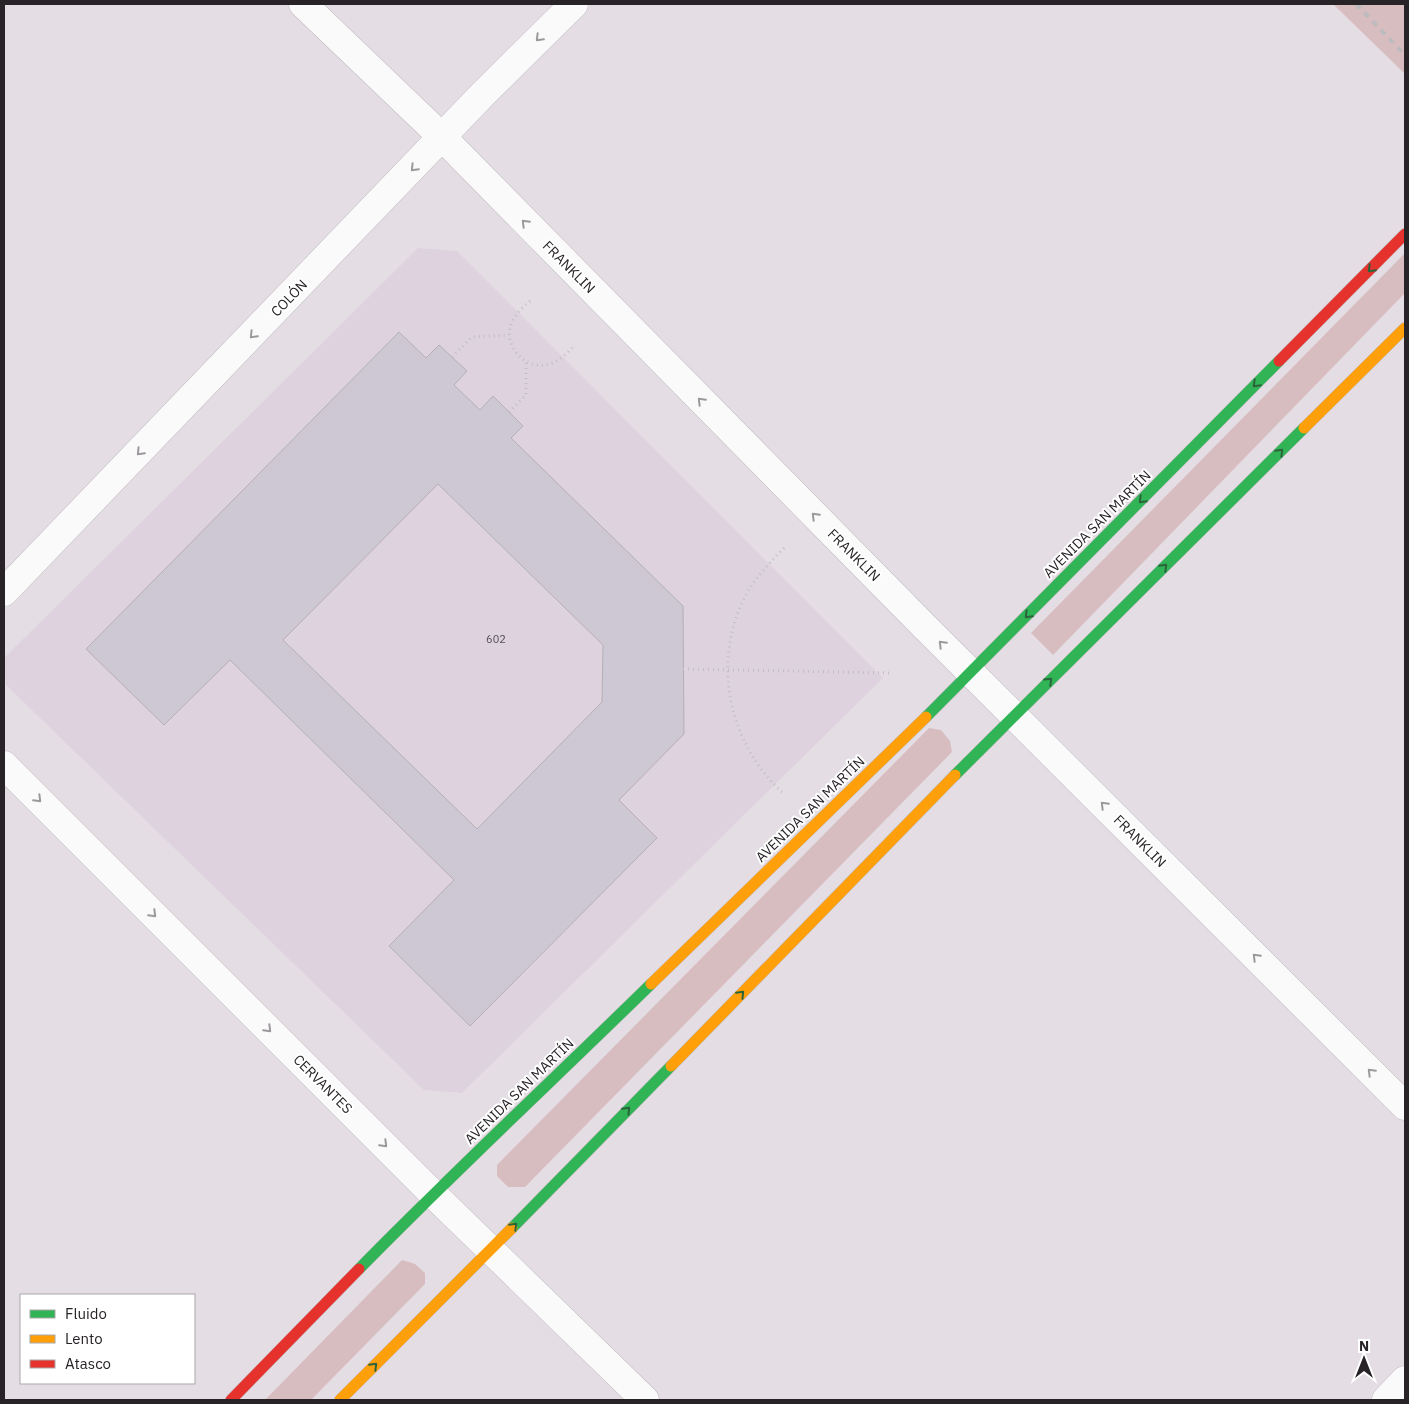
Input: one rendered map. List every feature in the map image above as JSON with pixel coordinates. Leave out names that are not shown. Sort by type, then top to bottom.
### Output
[{"type":"main road","name":"AVENIDA SAN MARTÍN","points":[[231,1400],[433,1194],[482,1149],[970,673],[1405,234]]},
{"type":"main road","points":[[340,1400],[490,1250],[1014,715],[1405,328]]},
{"type":"street","name":"FRANKLIN","points":[[303,4],[442,138],[970,673],[1405,1106]]},
{"type":"street","name":"COLÓN","points":[[4,592],[483,94],[574,4]]},
{"type":"street","name":"CERVANTES","points":[[4,765],[433,1194],[644,1400]]},
{"type":"street","points":[[1386,1400],[1405,1380]]},
{"type":"path","points":[[530,301],[517,313],[511,323],[509,335],[518,356],[531,364],[546,365],[560,359],[575,345]]},
{"type":"path","points":[[452,357],[472,337],[509,335]]},
{"type":"path","points":[[509,412],[526,395],[526,361]]},
{"type":"path","points":[[782,792],[769,780],[751,757],[739,730],[730,703],[728,670],[730,644],[741,606],[750,589],[767,565],[785,547]]},
{"type":"path","points":[[684,669],[894,673]]},
{"type":"shaded area","points":[[1333,4],[1405,4],[1405,74]]},
{"type":"shaded area","points":[[418,248],[457,251],[883,678],[462,1093],[424,1090],[6,685],[4,669],[4,658]]},
{"type":"shaded area","points":[[1405,253],[1405,293],[1053,655],[1031,633]]},
{"type":"shaded area","points":[[929,728],[941,730],[950,741],[952,752],[525,1187],[508,1187],[497,1176],[497,1165]]},
{"type":"shaded area","points":[[402,1260],[415,1264],[425,1273],[425,1284],[311,1400],[265,1400]]},
{"type":"building","points":[[399,332],[426,358],[439,345],[467,371],[454,385],[480,410],[493,396],[523,426],[511,438],[683,606],[684,734],[619,800],[657,838],[470,1026],[389,946],[454,880],[230,660],[164,725],[86,649]],"holes":[[[438,484],[603,645],[602,702],[477,829],[283,640]]]},
{"type":"railway","points":[[1356,4],[1405,55]]},
{"type":"traffic: fast","points":[[926,717],[1279,361]]},
{"type":"traffic: fast","points":[[955,775],[1304,428]]},
{"type":"traffic: fast","points":[[359,1269],[651,984]]},
{"type":"traffic: fast","points":[[512,1228],[671,1066]]},
{"type":"traffic: slow","points":[[1304,428],[1405,328]]},
{"type":"traffic: slow","points":[[651,984],[926,717]]},
{"type":"traffic: slow","points":[[671,1066],[955,775]]},
{"type":"traffic: slow","points":[[340,1400],[512,1228]]},
{"type":"traffic: jam","points":[[1279,361],[1405,234]]},
{"type":"traffic: jam","points":[[231,1400],[359,1269]]}]
